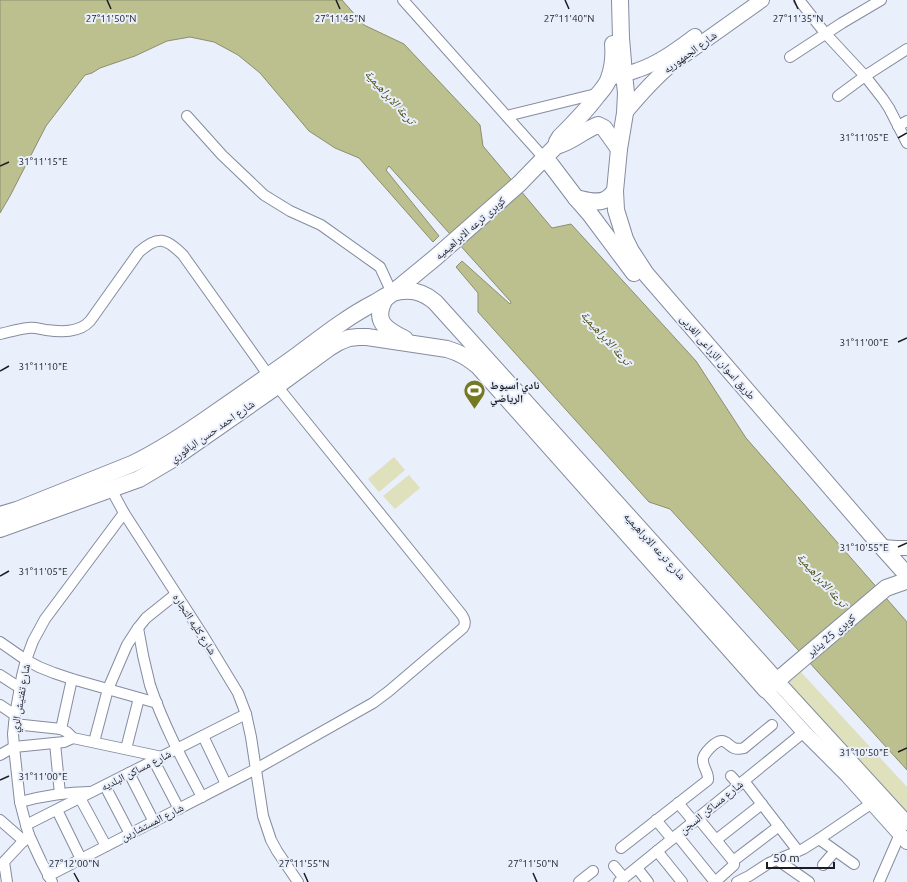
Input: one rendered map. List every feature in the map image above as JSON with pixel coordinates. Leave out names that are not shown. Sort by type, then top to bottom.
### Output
[{"type":"main road","points":[[611,0],[615,80]]},
{"type":"main road","points":[[615,80],[621,38],[620,0]]},
{"type":"main road","name":"شارع الجمهوريه","points":[[615,80],[670,53],[748,0]]},
{"type":"main road","name":"شارع الجمهوريه","points":[[625,108],[672,64],[762,0]]},
{"type":"main road","points":[[544,158],[556,146],[557,142],[589,106],[615,80],[636,76],[638,84],[646,89]]},
{"type":"main road","name":"طريق اسوان الزراعى الغربى","points":[[615,80],[626,93],[615,191],[616,210],[625,239],[631,250],[646,274],[882,547],[906,581]]},
{"type":"main road","points":[[556,146],[565,143],[598,125],[604,128],[619,149]]},
{"type":"main road","name":"طريق اسوان الزراعى الغربى","points":[[544,158],[590,214],[640,281],[892,569],[906,581]]},
{"type":"main road","name":"كوبرى ترعه الابراهيميه","points":[[392,293],[436,257],[519,184],[544,158]]},
{"type":"main road","points":[[576,198],[592,202],[601,202],[609,198],[615,191]]},
{"type":"main road","name":"شارع ترعه الابراهيميه","points":[[392,293],[408,290],[418,292],[427,295],[434,302],[572,463],[771,685],[851,771],[905,833]]},
{"type":"main road","points":[[392,293],[385,299],[381,306],[380,314],[382,321],[386,328],[418,345]]},
{"type":"main road","name":"شارع احمد حسن الباقوري","points":[[0,530],[139,479],[170,460],[273,381],[343,321],[392,293]]},
{"type":"main road","name":"شارع احمد حسن الباقوري","points":[[0,515],[17,510],[132,464],[156,452],[339,342],[349,338],[367,337],[418,345]]},
{"type":"main road","name":"شارع ترعه الابراهيميه","points":[[418,345],[447,349],[458,352],[468,358],[572,463]]},
{"type":"main road","points":[[132,464],[139,479]]},
{"type":"main road","points":[[882,547],[907,548]]},
{"type":"main road","points":[[886,588],[892,569]]},
{"type":"main road","name":"كوبرى 25 يناير","points":[[771,685],[886,588],[906,581]]},
{"type":"main road","name":"شارع ترعه الابراهيميه","points":[[771,685],[804,732],[851,771],[872,803],[905,833]]},
{"type":"street","points":[[403,0],[544,158]]},
{"type":"street","points":[[799,0],[825,33],[865,76],[903,124],[907,143]]},
{"type":"street","points":[[790,57],[825,33],[881,0]]},
{"type":"street","points":[[838,96],[865,76],[907,49]]},
{"type":"street","points":[[507,116],[615,80]]},
{"type":"street","points":[[187,116],[222,155],[264,194],[290,211],[321,225],[380,267],[392,293]]},
{"type":"street","points":[[0,334],[28,328],[56,331],[75,330],[86,326],[139,252],[156,240],[166,241],[174,246],[183,255],[273,381]]},
{"type":"street","name":"شارع المستشارين","points":[[50,879],[81,859],[256,769],[373,703],[463,628],[465,624],[465,620],[462,615],[273,381]]},
{"type":"street","name":"شارع كليه التجاره","points":[[111,489],[124,513],[204,637],[238,693],[246,714],[266,828],[277,852],[298,882]]},
{"type":"street","name":"شارع تفتيش الري","points":[[50,879],[26,834],[20,802],[14,747],[15,720],[20,688],[26,660],[33,641],[45,619],[124,513]]},
{"type":"street","points":[[94,742],[108,689],[127,645],[146,618],[176,594]]},
{"type":"street","points":[[138,628],[145,666],[157,703],[177,749],[202,797]]},
{"type":"street","points":[[0,642],[39,667],[72,679],[157,703]]},
{"type":"street","points":[[0,675],[20,688]]},
{"type":"street","points":[[61,729],[72,679]]},
{"type":"street","points":[[126,749],[139,698]]},
{"type":"street","points":[[0,705],[15,720],[61,729],[73,738],[126,749],[158,759],[178,809]]},
{"type":"street","name":"شارع مساكن البلديه","points":[[26,834],[57,810],[246,714]]},
{"type":"street","points":[[621,848],[708,780],[708,773],[704,767],[703,760],[709,749],[721,740],[733,748],[744,748],[772,725]]},
{"type":"street","name":"شارع مساكن السجن","points":[[621,880],[804,732]]},
{"type":"street","points":[[203,736],[226,784]]},
{"type":"street","points":[[0,755],[14,747],[64,742],[73,738]]},
{"type":"street","points":[[55,743],[60,794]]},
{"type":"street","points":[[129,773],[154,822]]},
{"type":"street","points":[[731,776],[741,783],[762,804],[798,851]]},
{"type":"street","points":[[105,786],[130,834]]},
{"type":"street","points":[[20,802],[60,794],[93,792]]},
{"type":"street","points":[[80,798],[106,846]]},
{"type":"street","points":[[678,803],[716,840],[734,861]]},
{"type":"street","points":[[737,882],[776,859],[798,851],[819,839],[872,803]]},
{"type":"street","points":[[716,840],[762,804]]},
{"type":"street","points":[[57,810],[81,859]]},
{"type":"street","points":[[0,820],[26,834],[2,864],[7,882]]},
{"type":"street","points":[[656,820],[674,837],[715,882],[734,865],[734,861],[779,826]]},
{"type":"street","points":[[880,882],[905,833]]},
{"type":"street","points":[[819,839],[854,864]]},
{"type":"street","points":[[657,851],[682,882]]},
{"type":"street","points":[[823,865],[835,851]]},
{"type":"street","points":[[776,859],[809,882]]},
{"type":"street","points":[[614,866],[621,880]]},
{"type":"street","points":[[636,868],[648,882]]},
{"type":"street","points":[[579,882],[593,871]]},
{"type":"shaded area","points":[[394,457],[405,470],[379,492],[368,479]]},
{"type":"shaded area","points":[[409,475],[420,488],[395,509],[383,496]]},
{"type":"shaded area","points":[[800,671],[907,787],[907,812],[787,683]]},
{"type":"water","name":"ترعة الابراهيمية","points":[[0,0],[342,0],[364,25],[404,44],[480,125],[483,146],[552,228],[571,224],[696,361],[746,438],[907,622],[907,770],[670,509],[649,502],[478,312],[478,293],[456,267],[462,261],[510,304],[511,302],[389,166],[386,170],[439,236],[433,242],[359,158],[335,148],[309,131],[260,73],[238,55],[214,42],[190,37],[167,41],[135,56],[100,68],[85,75],[46,126],[0,213]]},
{"type":"place","name":"نادي أسيوط الرياضي","points":[[475,410]]}]
